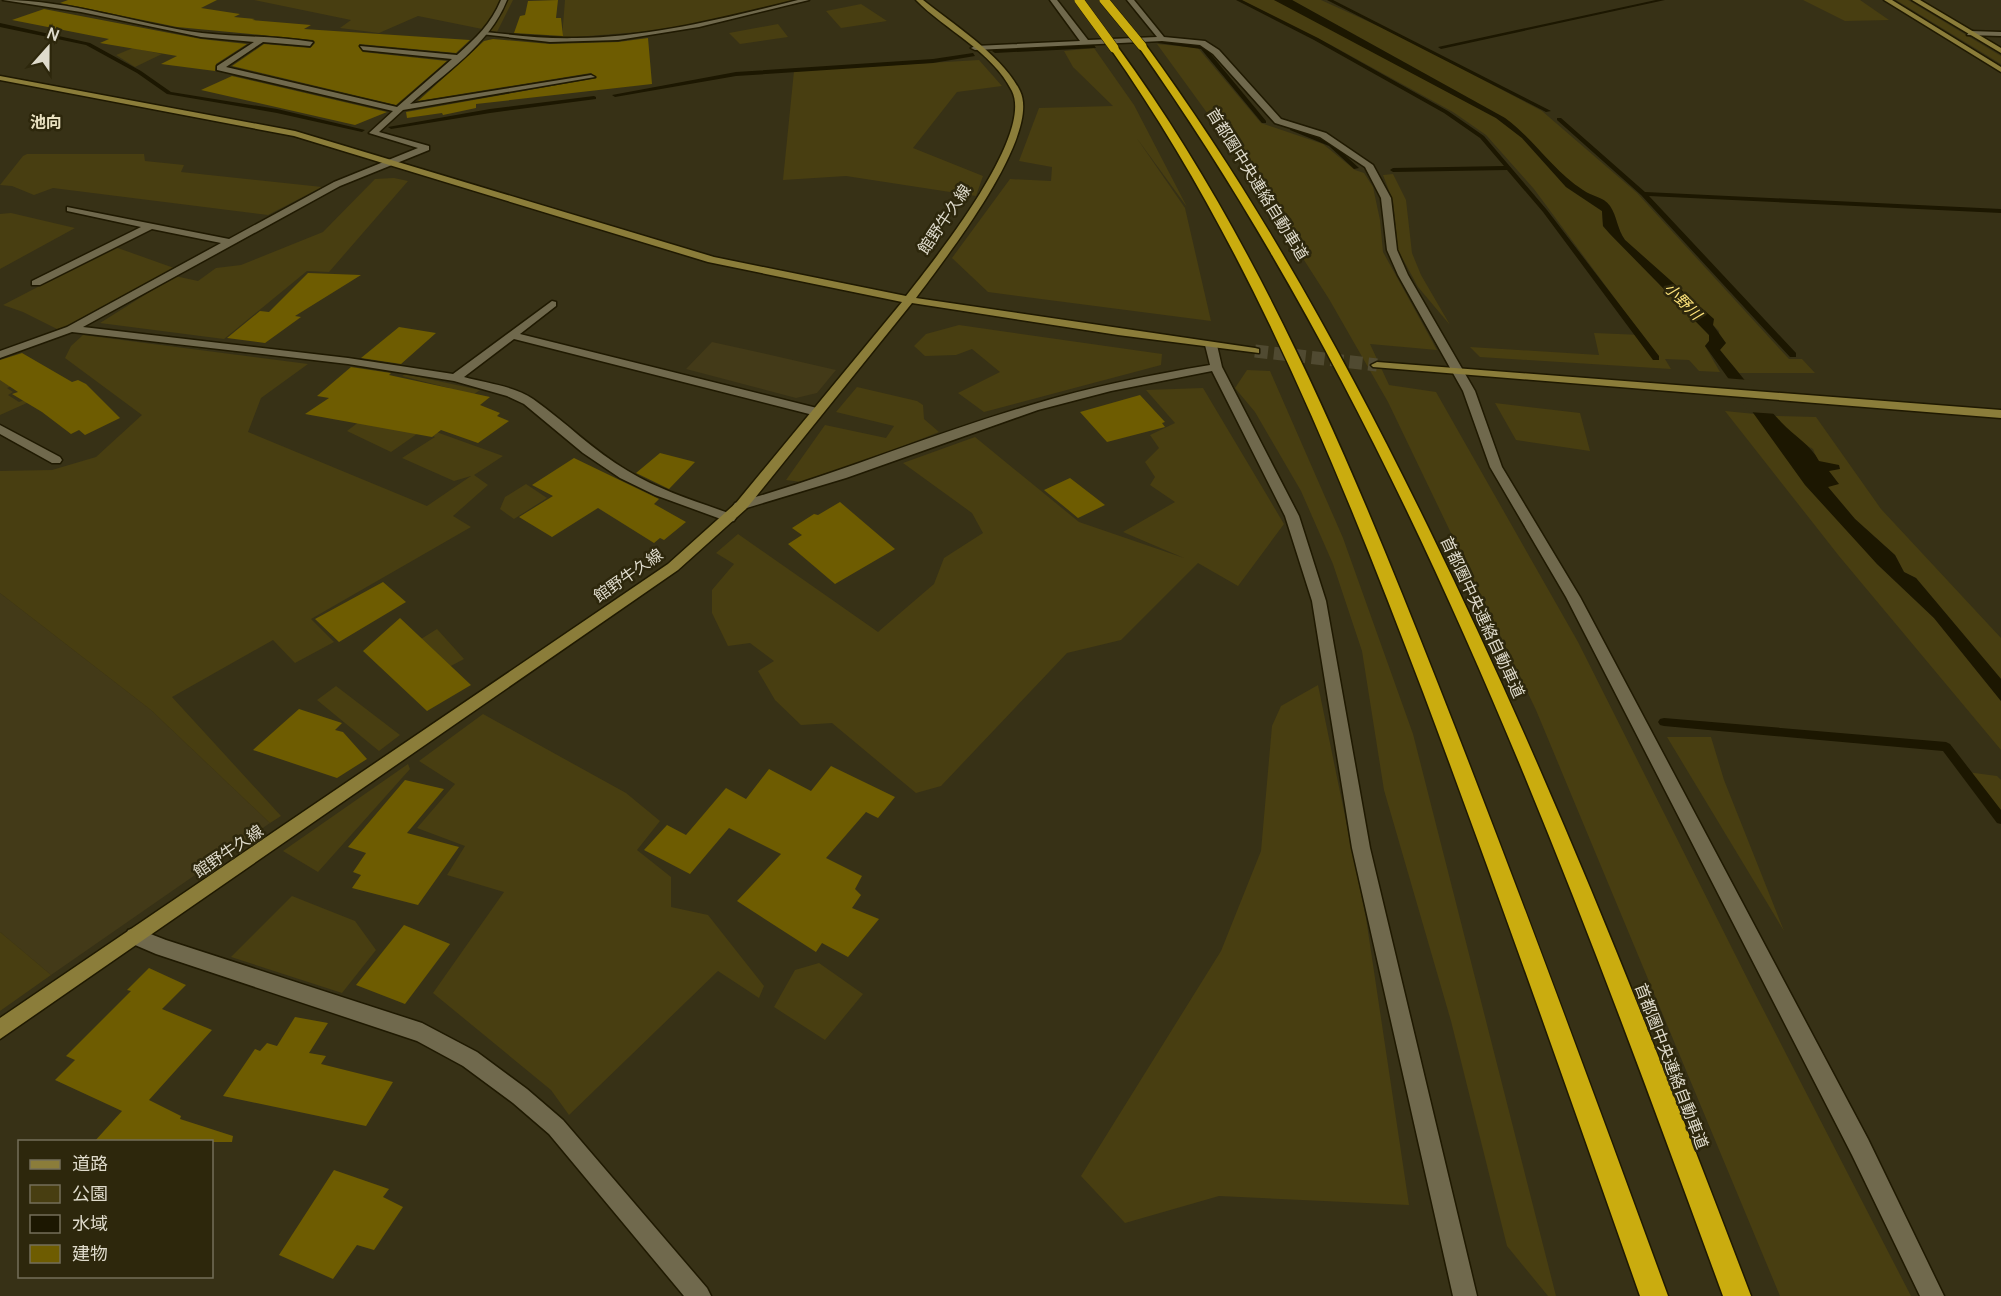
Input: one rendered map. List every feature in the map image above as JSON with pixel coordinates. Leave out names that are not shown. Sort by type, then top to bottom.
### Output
[{"type":"highway","points":[[1079,0],[1145,90],[1224,223],[1284,339],[1371,533],[1536,964],[1654,1296]]},
{"type":"highway","name":"首都圏中央連絡自動車道","points":[[1104,0],[1142,46],[1209,139],[1286,264],[1370,424],[1439,566],[1514,731],[1614,969],[1737,1296]]},
{"type":"main road","name":"館野牛久線","points":[[0,1029],[673,567],[740,506],[910,300],[960,230],[1000,168],[1017,122],[1020,107],[1018,94],[1002,71],[919,0]]},
{"type":"main road","points":[[1887,0],[2001,70]]},
{"type":"main road","points":[[1914,0],[2001,51]]},
{"type":"main road","points":[[0,78],[295,134],[394,162],[712,260],[910,300],[1255,351]]},
{"type":"main road","points":[[1377,366],[1791,396],[2001,414]]},
{"type":"street","points":[[6,0],[81,10],[201,35],[310,44]]},
{"type":"street","points":[[0,355],[71,329],[337,184],[426,148],[373,133],[397,109],[485,34],[498,18],[504,0]]},
{"type":"street","points":[[485,34],[570,41],[616,38],[697,27],[806,0]]},
{"type":"street","points":[[1053,0],[1085,42]]},
{"type":"street","points":[[1130,0],[1162,39]]},
{"type":"street","points":[[1970,33],[2001,33]]},
{"type":"street","points":[[975,48],[1162,39],[1202,43],[1216,52],[1278,121],[1323,135],[1342,144],[1369,165],[1386,198],[1392,250],[1403,275],[1459,373],[1478,416],[1496,467],[1573,597],[1860,1147],[1932,1296]]},
{"type":"street","points":[[261,40],[220,68],[397,109],[591,77]]},
{"type":"street","points":[[363,48],[458,57]]},
{"type":"street","points":[[70,209],[230,242]]},
{"type":"street","points":[[36,283],[152,225]]},
{"type":"street","points":[[455,378],[552,304]]},
{"type":"street","points":[[71,329],[348,362],[455,378],[511,393],[528,401],[587,450],[625,475],[660,492],[729,518]]},
{"type":"street","points":[[513,335],[818,412]]},
{"type":"street","points":[[1210,345],[1216,367],[1292,516],[1319,601],[1361,848],[1465,1296]]},
{"type":"street","points":[[740,506],[812,486],[1011,415],[1141,380],[1216,367]]},
{"type":"street","points":[[0,429],[56,460]]},
{"type":"street","points":[[135,936],[163,948],[422,1033],[470,1059],[520,1096],[556,1127],[699,1296]]},
{"type":"shaded area","points":[[712,342],[836,370],[817,393],[796,398],[686,369]]},
{"type":"shaded area","points":[[0,593],[151,710],[270,823],[51,975],[0,932]]},
{"type":"green space","points":[[254,0],[513,0],[497,32],[418,16],[379,33],[340,28],[351,20]]},
{"type":"green space","points":[[565,0],[799,0],[665,30],[562,38]]},
{"type":"green space","points":[[1241,0],[1274,0],[1286,5],[1496,118],[1522,138],[1566,187],[1602,211],[1603,226],[1709,335],[1709,341],[1705,346],[1720,372],[1699,371],[1689,360],[1665,359],[1671,369],[1480,357],[1470,347],[1599,355],[1594,333],[1642,335],[1534,189],[1486,135],[1453,112],[1331,45]]},
{"type":"green space","points":[[1292,0],[1321,0],[1398,35],[1542,111],[1637,193],[1789,359],[1802,359],[1815,373],[1739,373],[1720,350],[1719,331],[1713,325],[1713,319],[1625,240],[1607,203],[1572,182],[1515,126],[1505,118]]},
{"type":"green space","points":[[1803,0],[1860,0],[1889,20],[1845,21]]},
{"type":"green space","points":[[1896,0],[1908,0],[2001,56],[2001,64]]},
{"type":"green space","points":[[861,4],[887,21],[841,28],[826,11]]},
{"type":"green space","points":[[778,24],[788,37],[740,44],[729,33]]},
{"type":"green space","points":[[1157,44],[1198,48],[1261,123],[1323,144],[1355,170],[1364,173],[1373,187],[1380,220],[1383,252],[1437,350],[1370,344],[1389,385],[1436,392],[1578,642],[1749,982],[1911,1296],[1780,1296],[1536,710],[1388,402],[1329,299],[1229,143]]},
{"type":"green space","points":[[133,48],[162,54],[135,67],[116,55]]},
{"type":"green space","points":[[1094,48],[1134,105],[1187,207],[1136,137],[1185,208],[1211,321],[988,292],[952,258],[1010,179],[1051,181],[1052,167],[1019,161],[1039,108],[1113,106],[1073,67],[1064,51]]},
{"type":"green space","points":[[979,60],[1002,86],[957,92],[913,148],[983,176],[976,196],[846,176],[783,180],[794,71]]},
{"type":"green space","points":[[27,154],[144,154],[145,161],[184,165],[181,172],[322,187],[268,215],[53,188],[34,195],[12,186],[0,185]]},
{"type":"green space","points":[[1393,174],[1406,200],[1412,253],[1421,275],[1450,325],[1418,287],[1398,250],[1393,201],[1383,175]]},
{"type":"green space","points":[[394,178],[408,181],[329,272],[307,271],[224,339],[100,323],[175,276],[198,281],[216,268],[241,265],[323,232],[375,179]]},
{"type":"green space","points":[[11,213],[75,228],[0,269],[0,214]]},
{"type":"green space","points":[[115,247],[174,268],[59,330],[3,305]]},
{"type":"green space","points":[[959,325],[1162,354],[1161,365],[984,412],[958,393],[1000,372],[972,349],[956,355],[925,356],[914,346],[926,334]]},
{"type":"green space","points":[[83,335],[308,364],[261,398],[248,432],[427,506],[471,476],[454,481],[402,458],[435,437],[424,432],[428,429],[503,456],[474,475],[488,485],[453,516],[471,527],[311,619],[334,642],[295,663],[273,640],[172,697],[281,816],[270,823],[151,710],[0,593],[0,471],[52,470],[96,457],[142,415],[65,358],[71,346]]},
{"type":"green space","points":[[1247,370],[1270,371],[1343,538],[1413,734],[1556,1296],[1548,1296],[1507,1246],[1451,1021],[1384,790],[1362,651],[1333,564],[1301,491],[1255,412],[1235,388]]},
{"type":"green space","points":[[405,374],[480,390],[391,452],[347,431],[377,408],[446,392],[449,388],[402,376]]},
{"type":"green space","points":[[0,378],[12,386],[7,388],[13,392],[8,395],[19,402],[35,396],[38,398],[0,415]]},
{"type":"green space","points":[[857,387],[917,401],[923,405],[924,419],[939,432],[809,483],[786,480],[825,425],[886,438],[894,426],[836,412]]},
{"type":"green space","points":[[1203,388],[1284,524],[1238,586],[1198,563],[1121,640],[1067,653],[941,786],[916,793],[832,723],[801,725],[775,700],[758,671],[774,661],[750,643],[728,646],[712,613],[712,590],[734,564],[716,553],[738,534],[878,632],[934,584],[944,558],[983,533],[972,513],[903,463],[975,437],[1079,522],[1184,558],[1123,532],[1175,502],[1150,485],[1155,477],[1145,462],[1159,448],[1150,435],[1175,423],[1146,390]]},
{"type":"green space","points":[[1495,403],[1580,413],[1590,451],[1516,440]]},
{"type":"green space","points":[[1725,411],[1755,414],[1877,564],[1934,618],[2001,701],[2001,750],[1839,556]]},
{"type":"green space","points":[[1775,416],[1816,417],[1881,509],[2001,638],[2001,679],[1916,578],[1904,572],[1895,555],[1855,519],[1827,486],[1813,449],[1797,440]]},
{"type":"green space","points":[[526,484],[547,498],[514,519],[500,509],[505,497]]},
{"type":"green space","points":[[437,629],[464,659],[447,668],[413,644]]},
{"type":"green space","points":[[1318,685],[1366,918],[1409,1205],[1219,1196],[1125,1223],[1081,1176],[1221,951],[1261,851],[1272,726],[1281,706]]},
{"type":"green space","points":[[336,686],[400,735],[379,751],[317,700]]},
{"type":"green space","points":[[483,714],[626,793],[660,821],[637,850],[671,877],[671,907],[708,915],[764,986],[759,998],[718,971],[569,1115],[551,1090],[433,993],[504,892],[447,875],[465,846],[417,828],[455,784],[419,761]]},
{"type":"green space","points":[[1667,737],[1711,737],[1724,780],[1784,931]]},
{"type":"green space","points":[[408,764],[410,769],[318,872],[283,851]]},
{"type":"green space","points":[[1967,772],[1997,776],[2001,780],[2001,813]]},
{"type":"green space","points":[[292,896],[355,921],[376,950],[342,993],[231,957]]},
{"type":"green space","points":[[0,932],[51,975],[0,1011]]},
{"type":"green space","points":[[819,963],[863,994],[825,1040],[774,1007],[795,970]]},
{"type":"water","name":"小野川","points":[[1274,0],[1292,0],[1505,118],[1572,182],[1607,203],[1625,240],[1714,319],[1713,325],[1726,343],[1720,350],[1765,404],[1812,450],[1819,461],[1839,465],[1840,469],[1829,471],[1839,484],[1828,487],[1855,519],[1895,555],[1904,572],[1916,578],[2001,679],[2001,701],[1934,618],[1877,564],[1805,485],[1705,346],[1709,341],[1709,335],[1603,226],[1602,211],[1566,187],[1522,138],[1496,118]]},
{"type":"pier","points":[[1724,378],[1749,380],[1777,414],[1749,412]]},
{"type":"building","points":[[68,0],[217,0],[201,8],[240,14],[234,17],[255,19],[252,20],[311,25],[304,29],[470,40],[456,53],[359,44],[363,52],[447,61],[396,105],[232,66],[264,44],[310,48],[315,43],[313,40],[177,27],[60,3]]},
{"type":"building","points":[[558,0],[556,18],[561,18],[563,36],[514,33],[520,16],[525,15],[528,1]]},
{"type":"building","points":[[44,9],[201,39],[247,44],[216,64],[215,71],[161,64],[177,56],[100,43],[109,39],[12,20]]},
{"type":"building","points":[[648,38],[652,84],[476,104],[476,108],[443,115],[442,113],[407,118],[406,112],[597,78],[591,73],[418,101],[484,41],[493,39],[550,44],[618,42]]},
{"type":"building","points":[[232,76],[387,112],[355,125],[201,90]]},
{"type":"building","points":[[308,273],[361,275],[295,316],[301,317],[265,343],[227,338],[260,311],[269,312]]},
{"type":"building","points":[[399,327],[436,333],[401,364],[361,358]]},
{"type":"building","points":[[22,353],[72,382],[78,380],[86,384],[120,418],[85,435],[79,430],[71,434],[42,412],[12,394],[18,392],[0,380],[0,360]]},
{"type":"building","points":[[351,367],[391,373],[389,375],[490,397],[480,405],[500,413],[497,416],[509,421],[478,443],[441,430],[432,437],[305,414],[329,398],[317,396]]},
{"type":"building","points":[[1140,395],[1165,422],[1162,423],[1165,427],[1107,442],[1080,412]]},
{"type":"building","points":[[660,453],[695,462],[669,489],[636,473]]},
{"type":"building","points":[[574,458],[659,499],[654,504],[686,522],[664,540],[660,538],[654,543],[598,508],[552,537],[519,517],[553,496],[532,485]]},
{"type":"building","points":[[1070,478],[1105,505],[1078,518],[1044,490]]},
{"type":"building","points":[[840,502],[895,549],[835,584],[788,544],[802,535],[792,528],[814,514],[818,515]]},
{"type":"building","points":[[383,582],[406,602],[339,642],[315,619]]},
{"type":"building","points":[[400,618],[471,685],[427,711],[363,651]]},
{"type":"building","points":[[299,709],[342,723],[335,730],[343,732],[367,759],[337,778],[253,750]]},
{"type":"building","points":[[831,766],[895,797],[878,818],[866,812],[826,858],[862,876],[855,889],[861,895],[852,908],[879,919],[848,957],[822,943],[816,952],[737,901],[781,854],[729,828],[690,874],[644,850],[667,825],[686,835],[726,788],[746,799],[769,769],[811,791]]},
{"type":"building","points":[[405,780],[444,789],[407,833],[459,847],[418,905],[352,888],[361,875],[353,872],[366,853],[348,847]]},
{"type":"building","points":[[404,925],[450,944],[405,1004],[356,985]]},
{"type":"building","points":[[149,968],[186,985],[162,1009],[212,1030],[149,1100],[181,1116],[180,1119],[233,1136],[232,1142],[96,1140],[122,1111],[55,1080],[75,1060],[66,1056],[131,991],[127,990]]},
{"type":"building","points":[[295,1017],[328,1023],[309,1053],[326,1056],[321,1064],[393,1082],[366,1126],[223,1096],[255,1049],[260,1051],[267,1043],[277,1046]]},
{"type":"building","points":[[334,1170],[389,1189],[383,1197],[403,1207],[374,1250],[357,1245],[333,1279],[279,1255]]},
{"type":"waterway","points":[[1238,0],[1316,39],[1446,112],[1482,137],[1508,168]]},
{"type":"waterway","points":[[1329,0],[1548,111]]},
{"type":"waterway","points":[[1441,47],[1663,0]]},
{"type":"waterway","points":[[0,25],[88,44],[139,72],[169,93],[277,111],[362,130]]},
{"type":"waterway","points":[[1160,42],[1203,48],[1264,122]]},
{"type":"waterway","points":[[995,51],[1094,47]]},
{"type":"waterway","points":[[615,95],[736,74],[933,61],[973,55]]},
{"type":"waterway","points":[[391,127],[490,111],[594,98]]},
{"type":"waterway","points":[[1559,119],[1643,194]]},
{"type":"waterway","points":[[1292,129],[1331,145],[1356,168]]},
{"type":"waterway","points":[[1393,170],[1508,168]]},
{"type":"waterway","points":[[1508,168],[1545,211],[1656,358]]},
{"type":"waterway","points":[[1643,194],[2001,211]]},
{"type":"waterway","points":[[1643,194],[1793,355]]},
{"type":"waterway","points":[[1664,722],[1946,747],[2001,819]]},
{"type":"tunnel","points":[[1255,351],[1377,365]]},
{"type":"district","name":"池向","points":[[46,122]]}]
